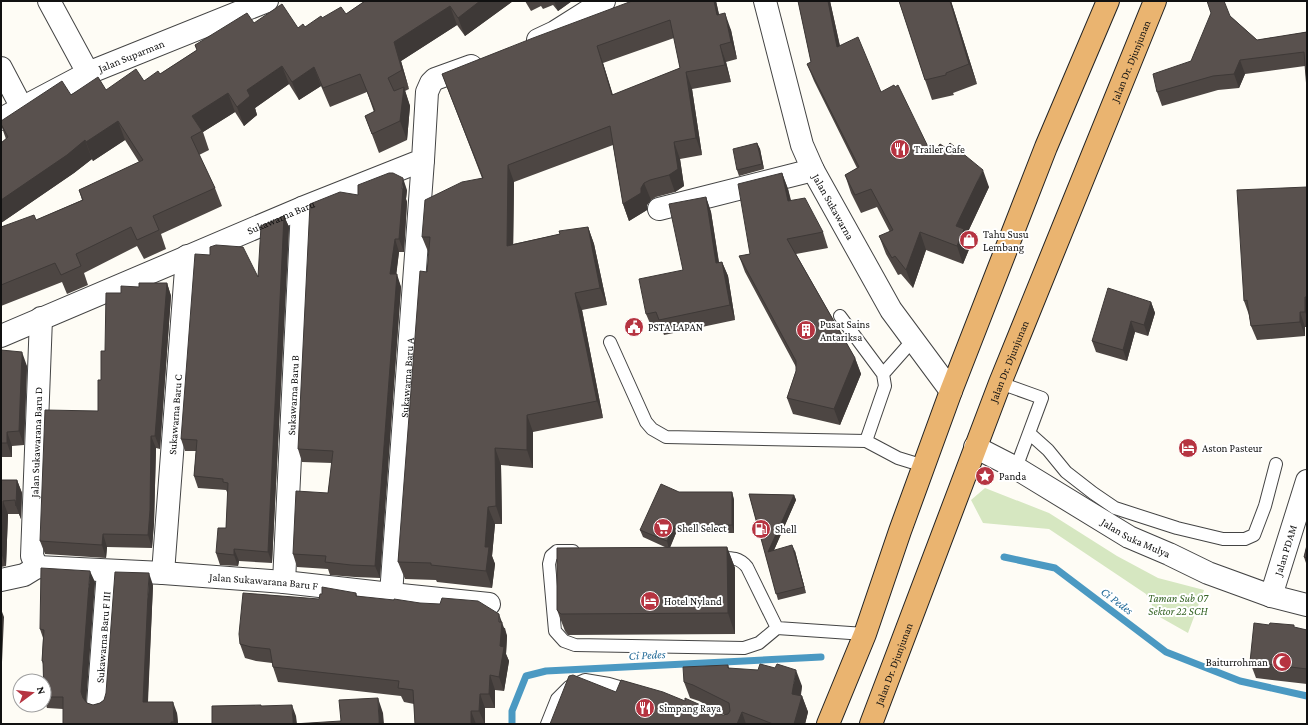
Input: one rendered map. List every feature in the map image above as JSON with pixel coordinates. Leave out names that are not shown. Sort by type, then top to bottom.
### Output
[{"type":"highway","points":[[828,724],[865,634],[950,391],[1046,147],[1108,1]]},
{"type":"highway","name":"Jalan Dr. Djunjunan","points":[[871,724],[1000,383],[1155,1]]},
{"type":"street","points":[[49,1],[88,73]]},
{"type":"street","name":"Jalan Suparman","points":[[1,119],[88,73],[267,1]]},
{"type":"street","points":[[516,49],[546,37],[604,1]]},
{"type":"street","name":"Jalan Sukawarna","points":[[765,1],[802,145],[813,170],[891,310],[950,391]]},
{"type":"street","points":[[423,160],[428,92],[431,83],[435,79],[487,60]]},
{"type":"street","points":[[1,68],[22,108]]},
{"type":"street","name":"Sukawarna Baru","points":[[1,336],[302,208],[423,160]]},
{"type":"street","name":"Sukawarna Baru A","points":[[391,594],[423,160]]},
{"type":"street","points":[[659,209],[813,170]]},
{"type":"street","name":"Sukawarna Baru B","points":[[284,582],[302,208]]},
{"type":"street","name":"Sukawarna Baru C","points":[[163,573],[187,256]]},
{"type":"street","name":"Jalan Sukawarana Baru D","points":[[37,567],[32,556],[42,318]]},
{"type":"street","name":"Jalan Suka Mulya","points":[[975,447],[1016,468],[1129,537],[1208,573],[1271,596],[1307,605]]},
{"type":"street","name":"Jalan PDAM","points":[[1271,596],[1307,481]]},
{"type":"street","points":[[1,580],[24,575],[37,567]]},
{"type":"street","name":"Jalan Sukawarana Baru F","points":[[37,567],[163,573],[284,582],[489,604]]},
{"type":"street","name":"Sukawarna Baru F III","points":[[98,704],[108,571]]},
{"type":"lane","points":[[840,316],[883,374],[885,386],[866,441]]},
{"type":"lane","points":[[883,374],[913,340]]},
{"type":"lane","points":[[610,342],[646,422],[652,429],[666,437],[866,441],[898,458],[924,466]]},
{"type":"lane","points":[[1000,383],[1042,398],[1016,468]]},
{"type":"lane","points":[[1030,433],[1048,450],[1066,472],[1115,508],[1177,528],[1223,539],[1245,539],[1254,535],[1265,506],[1276,464]]},
{"type":"lane","points":[[581,552],[557,551],[551,556],[549,564],[555,631],[564,641],[575,644],[744,648],[759,643],[777,628],[865,634]]},
{"type":"lane","points":[[705,557],[736,559],[742,561],[748,567],[777,628]]},
{"type":"lane","points":[[547,724],[557,699],[569,687],[585,680],[609,684],[645,694]]},
{"type":"green space","name":"Taman Sub 07 Sektor 22 SCH","points":[[985,488],[1049,513],[1117,556],[1158,578],[1204,590],[1188,633],[1158,616],[1146,594],[1049,529],[983,523],[971,500]]},
{"type":"building","points":[[365,1],[480,1],[458,18],[450,6],[394,42],[402,70],[388,78],[394,91],[404,87],[400,121],[372,134],[365,116],[375,111],[360,74],[323,88],[314,67],[292,82],[282,66],[247,90],[250,96],[237,107],[228,93],[192,116],[202,131],[191,137],[215,188],[153,216],[159,230],[137,240],[131,227],[76,254],[81,266],[61,275],[55,263],[1,285],[1,227],[34,215],[36,220],[83,200],[79,190],[143,160],[118,121],[86,142],[85,140],[67,155],[1,200],[1,143],[8,137],[1,124],[1,121],[62,81],[71,95],[98,77],[106,90],[136,69],[144,81],[158,71],[160,74],[197,50],[195,45],[247,13],[254,23],[282,4],[298,28],[303,24],[305,27],[321,16],[322,18],[341,7],[346,14]]},
{"type":"building","points":[[632,1],[714,1],[717,15],[725,13],[731,42],[720,45],[725,65],[686,72],[696,138],[674,142],[678,169],[669,175],[644,183],[641,188],[641,193],[623,204],[610,126],[508,165],[507,246],[560,234],[559,231],[588,227],[600,288],[575,293],[597,401],[527,415],[527,450],[495,448],[496,506],[488,507],[485,547],[489,547],[486,571],[431,565],[431,563],[398,562],[420,271],[427,272],[430,237],[422,237],[425,200],[462,182],[483,178],[442,74]],"holes":[[[670,20],[680,68],[612,95],[597,46]]]},
{"type":"building","points":[[798,1],[828,1],[837,47],[858,37],[881,92],[894,85],[895,87],[898,85],[932,155],[940,144],[946,148],[950,143],[983,170],[956,226],[964,229],[957,246],[920,232],[906,270],[895,256],[892,258],[879,236],[893,230],[871,189],[855,195],[845,175],[859,167],[807,64],[811,62]]},
{"type":"building","points":[[899,1],[950,1],[969,64],[946,73],[946,75],[925,80]]},
{"type":"building","points":[[1207,1],[1224,1],[1230,16],[1257,40],[1307,32],[1307,89],[1304,52],[1240,60],[1234,74],[1213,76],[1157,92],[1153,74],[1191,61],[1211,13]]},
{"type":"building","points":[[757,143],[762,164],[737,170],[733,149]]},
{"type":"building","points":[[389,173],[393,173],[403,178],[403,189],[399,239],[395,239],[390,274],[397,274],[375,566],[325,562],[326,556],[293,554],[296,491],[328,493],[333,451],[298,449],[310,204],[340,192],[358,195],[358,185]]},
{"type":"building","points":[[782,173],[788,201],[805,198],[823,232],[787,239],[855,358],[834,409],[787,398],[796,371],[796,361],[739,256],[750,254],[738,184]]},
{"type":"building","points":[[1307,187],[1307,297],[1305,297],[1305,312],[1300,312],[1300,322],[1251,326],[1247,300],[1244,301],[1237,190]]},
{"type":"building","points":[[706,197],[716,263],[722,262],[730,305],[659,320],[656,312],[646,314],[639,279],[683,270],[669,204]]},
{"type":"building","points":[[284,216],[268,552],[234,549],[234,555],[216,553],[218,528],[226,528],[228,483],[223,482],[223,479],[194,476],[197,440],[181,439],[195,254],[210,255],[210,247],[216,245],[243,247],[258,277],[261,226]]},
{"type":"building","points":[[139,283],[167,283],[155,436],[151,436],[150,510],[148,535],[103,534],[102,545],[40,541],[45,410],[98,411],[98,380],[101,380],[101,351],[105,351],[106,293],[121,293],[121,286],[139,287]]},
{"type":"building","points":[[1108,288],[1151,302],[1144,325],[1131,321],[1123,350],[1092,341]]},
{"type":"building","points":[[1,350],[22,352],[19,431],[7,432],[7,443],[1,443]]},
{"type":"building","points":[[1,480],[17,480],[16,506],[15,500],[3,501],[1,553]]},
{"type":"building","points":[[661,484],[679,492],[732,492],[732,525],[674,526],[667,541],[640,530]]},
{"type":"building","points":[[749,494],[794,495],[768,552],[792,545],[804,587],[776,594]]},
{"type":"building","points":[[1307,545],[1307,558],[1304,557]]},
{"type":"building","name":"Hotel Nyland","points":[[727,547],[728,613],[561,614],[557,610],[557,548]]},
{"type":"building","points":[[41,568],[90,571],[81,692],[87,703],[93,705],[100,703],[104,700],[106,693],[115,572],[149,573],[143,702],[173,702],[174,722],[171,722],[171,724],[63,724],[63,697],[52,697],[52,673],[43,673],[42,661],[44,630],[40,629]]},
{"type":"building","points":[[322,587],[356,593],[356,596],[420,603],[440,604],[442,598],[478,601],[499,614],[499,622],[502,622],[500,646],[504,647],[499,677],[490,675],[489,694],[480,694],[479,711],[471,711],[471,724],[415,724],[413,690],[398,688],[399,681],[273,667],[270,649],[240,644],[239,634],[243,593],[319,599],[320,594],[322,594]]},
{"type":"building","points":[[1254,623],[1269,625],[1270,623],[1294,625],[1294,627],[1307,630],[1307,669],[1250,662]]},
{"type":"building","points":[[760,664],[775,668],[777,664],[796,670],[792,694],[802,696],[794,724],[773,724],[742,712],[737,724],[550,724],[569,676],[573,675],[616,692],[621,680],[663,692],[685,701],[685,698],[723,715],[728,714],[730,711],[729,703],[684,682],[683,667],[728,665],[728,668],[758,670]]},
{"type":"building","points":[[378,698],[379,724],[293,724],[341,721],[339,700]]},
{"type":"building","points":[[292,705],[293,724],[212,724],[212,706]]},
{"type":"waterway","name":"Ci Pedes","points":[[1004,557],[1055,568],[1166,652],[1240,681],[1307,696]]},
{"type":"waterway","name":"Ci Pedes","points":[[512,724],[512,711],[526,676],[546,671],[821,657]]},
{"type":"place","name":"Trailer Cafe","points":[[900,149]]},
{"type":"place","name":"Tahu Susu Lembang","points":[[969,240]]},
{"type":"place","name":"PSTA LAPAN","points":[[634,327]]},
{"type":"place","name":"Pusat Sains Antariksa","points":[[806,330]]},
{"type":"place","name":"Aston Pasteur","points":[[1188,448]]},
{"type":"place","name":"Panda","points":[[985,476]]},
{"type":"place","name":"Shell Select","points":[[663,528]]},
{"type":"place","name":"Shell","points":[[761,529]]},
{"type":"place","name":"Hotel Nyland","points":[[650,601]]},
{"type":"place","name":"Baiturrohman","points":[[1282,662]]},
{"type":"place","name":"Simpang Raya","points":[[645,708]]}]
